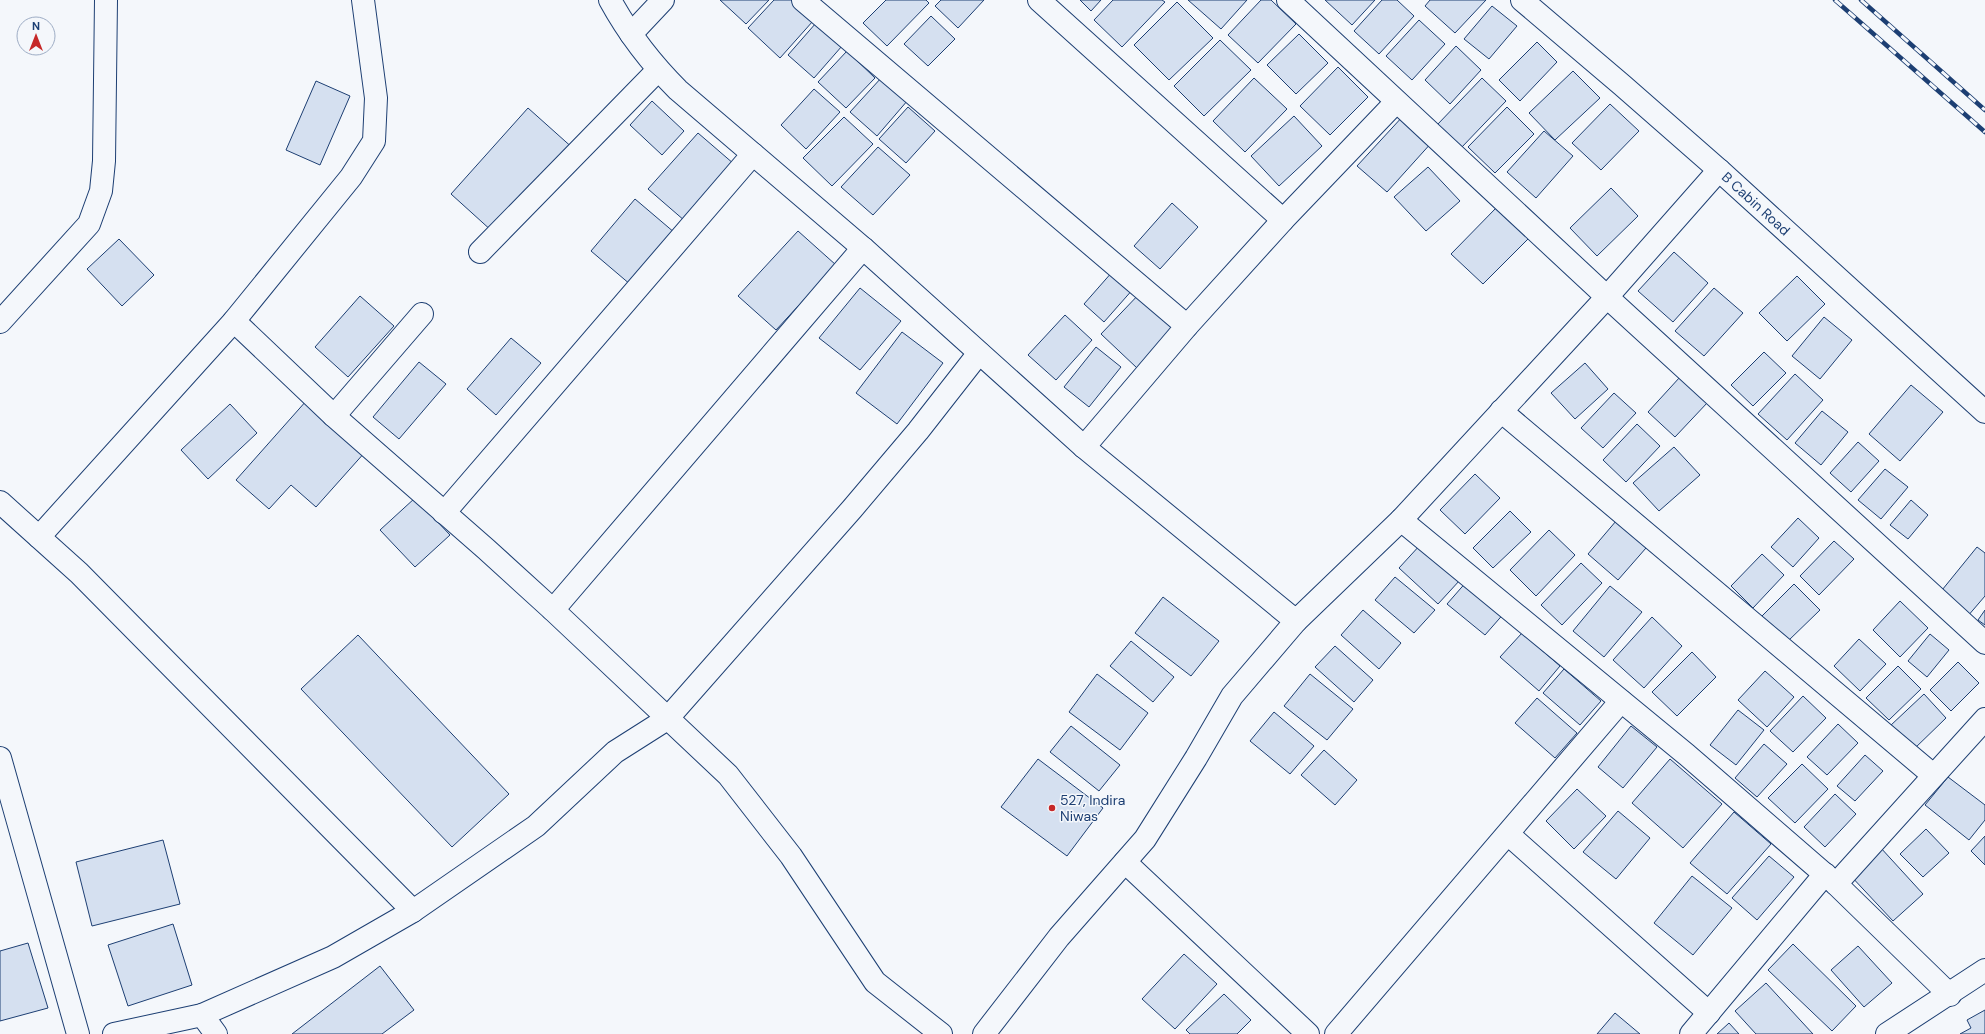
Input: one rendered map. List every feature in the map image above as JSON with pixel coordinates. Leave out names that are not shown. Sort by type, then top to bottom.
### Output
[{"type":"street","points":[[0,322],[89,224],[101,192],[104,161],[106,0]]},
{"type":"street","points":[[39,537],[234,321],[351,176],[374,141],[376,98],[363,0]]},
{"type":"street","points":[[610,0],[631,34],[658,70],[678,90],[862,248],[1084,447],[1296,621]]},
{"type":"street","points":[[631,34],[663,0]]},
{"type":"street","points":[[803,0],[1187,326]]},
{"type":"street","points":[[1039,0],[1283,220]]},
{"type":"street","points":[[1288,0],[1607,297],[1985,643]]},
{"type":"street","name":"B Cabin Road","points":[[1522,0],[1622,84],[1719,170],[1985,412]]},
{"type":"street","points":[[480,252],[658,70]]},
{"type":"street","points":[[1084,447],[1187,326],[1283,220],[1396,102]]},
{"type":"street","points":[[444,513],[753,154]]},
{"type":"street","points":[[984,1034],[1059,937],[1145,839],[1232,696],[1296,621],[1401,520],[1607,297],[1719,170]]},
{"type":"street","points":[[553,610],[862,248]]},
{"type":"street","points":[[334,416],[422,314]]},
{"type":"street","points":[[234,321],[334,416],[553,610],[728,775],[791,856],[875,982],[941,1034]]},
{"type":"street","points":[[114,1034],[202,1015],[333,957],[413,911],[536,826],[615,752],[667,719],[852,509],[918,431],[979,353]]},
{"type":"street","points":[[1501,411],[1933,776]]},
{"type":"street","points":[[0,502],[79,573],[413,911]]},
{"type":"street","points":[[1401,520],[1687,755],[1830,879],[1950,995]]},
{"type":"street","points":[[1336,1034],[1621,701]]},
{"type":"street","points":[[1691,1034],[1708,1013],[1830,879],[1933,776],[1985,719]]},
{"type":"street","points":[[0,758],[78,1034]]},
{"type":"street","points":[[1508,834],[1708,1013]]},
{"type":"street","points":[[1125,862],[1308,1034]]},
{"type":"street","points":[[1887,1034],[1950,995],[1985,970]]},
{"type":"street","points":[[202,1015],[216,1034]]},
{"type":"building","points":[[720,0],[769,0],[746,24]]},
{"type":"building","points":[[774,0],[791,0],[813,21],[780,58],[748,28]]},
{"type":"building","points":[[886,0],[926,0],[929,3],[887,46],[863,23]]},
{"type":"building","points":[[941,0],[984,0],[958,28],[935,6]]},
{"type":"building","points":[[1080,0],[1101,0],[1091,11]]},
{"type":"building","points":[[1113,0],[1162,0],[1165,2],[1122,47],[1094,20]]},
{"type":"building","points":[[1188,0],[1247,0],[1221,29]]},
{"type":"building","points":[[1261,0],[1271,0],[1296,24],[1258,63],[1228,35]]},
{"type":"building","points":[[1325,0],[1375,0],[1352,25]]},
{"type":"building","points":[[1382,0],[1397,0],[1414,16],[1379,54],[1354,31]]},
{"type":"building","points":[[1430,0],[1486,0],[1455,33],[1425,6]]},
{"type":"building","points":[[1177,2],[1213,38],[1169,80],[1134,45]]},
{"type":"building","points":[[1492,6],[1517,26],[1489,59],[1464,39]]},
{"type":"building","points":[[931,16],[955,39],[928,66],[904,44]]},
{"type":"building","points":[[1419,20],[1445,44],[1412,80],[1386,56]]},
{"type":"building","points":[[816,23],[842,46],[814,78],[788,55]]},
{"type":"building","points":[[1299,34],[1328,63],[1296,94],[1267,65]]},
{"type":"building","points":[[1220,40],[1251,70],[1204,116],[1174,86]]},
{"type":"building","points":[[1537,42],[1557,62],[1520,101],[1499,80]]},
{"type":"building","points":[[1456,46],[1481,70],[1450,104],[1425,80]]},
{"type":"building","points":[[847,51],[875,78],[846,108],[818,82]]},
{"type":"building","points":[[1338,67],[1368,97],[1330,135],[1300,106]]},
{"type":"building","points":[[1573,71],[1600,98],[1555,140],[1529,113]]},
{"type":"building","points":[[882,77],[908,100],[877,136],[850,112]]},
{"type":"building","points":[[1254,78],[1287,109],[1245,152],[1213,121]]},
{"type":"building","points":[[1482,78],[1506,101],[1461,148],[1437,125]]},
{"type":"building","points":[[316,81],[350,96],[320,165],[286,150]]},
{"type":"building","points":[[814,89],[840,112],[806,149],[781,125]]},
{"type":"building","points":[[652,101],[684,131],[662,155],[630,125]]},
{"type":"building","points":[[1610,104],[1639,131],[1601,170],[1572,143]]},
{"type":"building","points":[[908,107],[935,131],[906,163],[879,139]]},
{"type":"building","points":[[1507,107],[1534,134],[1495,173],[1468,147]]},
{"type":"building","points":[[528,108],[575,150],[493,232],[451,194]]},
{"type":"building","points":[[1404,115],[1433,141],[1387,192],[1357,166]]},
{"type":"building","points":[[1294,116],[1322,146],[1279,186],[1251,156]]},
{"type":"building","points":[[844,117],[873,144],[832,186],[803,158]]},
{"type":"building","points":[[1544,131],[1573,156],[1536,198],[1507,172]]},
{"type":"building","points":[[698,133],[734,164],[685,221],[648,189]]},
{"type":"building","points":[[878,147],[910,175],[873,215],[841,187]]},
{"type":"building","points":[[1428,167],[1460,201],[1426,231],[1394,197]]},
{"type":"building","points":[[1611,188],[1638,216],[1597,256],[1570,228]]},
{"type":"building","points":[[635,199],[675,233],[631,285],[591,251]]},
{"type":"building","points":[[1172,203],[1198,227],[1160,269],[1134,246]]},
{"type":"building","points":[[1497,207],[1529,238],[1483,284],[1451,254]]},
{"type":"building","points":[[798,231],[836,265],[776,330],[738,296]]},
{"type":"building","points":[[119,239],[154,275],[122,306],[87,269]]},
{"type":"building","points":[[1674,252],[1708,283],[1673,322],[1638,291]]},
{"type":"building","points":[[1113,271],[1134,288],[1104,322],[1084,304]]},
{"type":"building","points":[[1797,276],[1825,304],[1787,341],[1759,313]]},
{"type":"building","points":[[860,288],[901,321],[860,370],[819,338]]},
{"type":"building","points":[[1714,288],[1743,313],[1704,356],[1675,331]]},
{"type":"building","points":[[1142,291],[1178,324],[1137,368],[1101,334]]},
{"type":"building","points":[[360,296],[394,326],[348,377],[315,347]]},
{"type":"building","points":[[1065,315],[1092,340],[1056,380],[1028,355]]},
{"type":"building","points":[[1824,317],[1852,340],[1820,379],[1792,356]]},
{"type":"building","points":[[902,332],[943,363],[897,424],[856,393]]},
{"type":"building","points":[[511,338],[541,363],[496,415],[467,389]]},
{"type":"building","points":[[1096,347],[1121,367],[1089,407],[1064,387]]},
{"type":"building","points":[[1764,352],[1786,373],[1753,406],[1731,385]]},
{"type":"building","points":[[419,362],[446,384],[399,439],[373,417]]},
{"type":"building","points":[[1585,363],[1608,389],[1575,419],[1551,393]]},
{"type":"building","points":[[1795,374],[1823,400],[1787,440],[1758,414]]},
{"type":"building","points":[[1680,377],[1708,402],[1675,437],[1648,412]]},
{"type":"building","points":[[1911,385],[1943,412],[1900,461],[1869,434]]},
{"type":"building","points":[[1614,393],[1636,413],[1603,448],[1581,428]]},
{"type":"building","points":[[307,400],[366,451],[316,507],[291,485],[269,509],[236,480]]},
{"type":"building","points":[[230,404],[257,433],[208,479],[181,450]]},
{"type":"building","points":[[1822,411],[1848,432],[1821,465],[1795,443]]},
{"type":"building","points":[[1637,424],[1660,446],[1626,482],[1603,460]]},
{"type":"building","points":[[1858,442],[1879,461],[1851,492],[1830,473]]},
{"type":"building","points":[[1674,447],[1700,475],[1659,511],[1633,483]]},
{"type":"building","points":[[1885,469],[1908,487],[1881,519],[1858,500]]},
{"type":"building","points":[[1475,474],[1500,498],[1465,534],[1440,510]]},
{"type":"building","points":[[415,498],[450,535],[415,567],[380,530]]},
{"type":"building","points":[[1911,500],[1928,515],[1908,539],[1890,525]]},
{"type":"building","points":[[1510,511],[1531,532],[1493,568],[1473,548]]},
{"type":"building","points":[[1622,514],[1653,540],[1618,580],[1588,554]]},
{"type":"building","points":[[1798,518],[1819,538],[1793,567],[1771,547]]},
{"type":"building","points":[[1549,530],[1575,555],[1536,596],[1510,570]]},
{"type":"building","points":[[1834,541],[1854,559],[1819,595],[1800,576]]},
{"type":"building","points":[[1421,544],[1460,580],[1438,604],[1399,568]]},
{"type":"building","points":[[1977,547],[1985,553],[1985,596],[1967,617],[1938,595]]},
{"type":"building","points":[[1762,554],[1784,575],[1753,608],[1731,586]]},
{"type":"building","points":[[1581,563],[1602,583],[1562,625],[1541,605]]},
{"type":"building","points":[[1395,577],[1435,610],[1414,633],[1375,600]]},
{"type":"building","points":[[1468,580],[1506,611],[1485,635],[1447,604]]},
{"type":"building","points":[[1794,584],[1820,610],[1787,642],[1762,616]]},
{"type":"building","points":[[1610,586],[1642,612],[1604,657],[1573,631]]},
{"type":"building","points":[[1163,597],[1219,641],[1191,676],[1135,633]]},
{"type":"building","points":[[1900,601],[1928,628],[1900,657],[1873,630]]},
{"type":"building","points":[[1363,610],[1401,643],[1379,669],[1341,635]]},
{"type":"building","points":[[1985,610],[1985,625],[1978,620]]},
{"type":"building","points":[[1652,617],[1682,646],[1644,688],[1613,660]]},
{"type":"building","points":[[1522,633],[1560,666],[1539,691],[1500,657]]},
{"type":"building","points":[[1930,634],[1949,650],[1927,677],[1908,661]]},
{"type":"building","points":[[358,635],[509,794],[452,847],[301,689]]},
{"type":"building","points":[[1859,639],[1886,664],[1860,691],[1834,666]]},
{"type":"building","points":[[1131,641],[1174,677],[1153,702],[1110,666]]},
{"type":"building","points":[[1335,646],[1373,680],[1354,702],[1315,667]]},
{"type":"building","points":[[1692,652],[1716,677],[1677,716],[1652,692]]},
{"type":"building","points":[[1958,662],[1979,683],[1951,711],[1930,690]]},
{"type":"building","points":[[1898,666],[1921,689],[1889,720],[1866,698]]},
{"type":"building","points":[[1564,669],[1601,701],[1580,725],[1543,693]]},
{"type":"building","points":[[1765,671],[1794,697],[1767,727],[1738,700]]},
{"type":"building","points":[[1097,674],[1148,713],[1120,750],[1069,712]]},
{"type":"building","points":[[1310,674],[1353,709],[1327,740],[1284,706]]},
{"type":"building","points":[[1924,694],[1946,718],[1913,750],[1890,726]]},
{"type":"building","points":[[1803,696],[1826,718],[1793,752],[1770,731]]},
{"type":"building","points":[[1537,698],[1577,733],[1555,758],[1515,723]]},
{"type":"building","points":[[1738,710],[1764,730],[1736,765],[1710,745]]},
{"type":"building","points":[[1274,712],[1314,746],[1290,774],[1250,741]]},
{"type":"building","points":[[1838,724],[1858,743],[1827,775],[1807,757]]},
{"type":"building","points":[[1071,726],[1120,765],[1099,791],[1050,752]]},
{"type":"building","points":[[1631,726],[1657,747],[1623,788],[1598,767]]},
{"type":"building","points":[[1764,744],[1787,764],[1757,797],[1735,778]]},
{"type":"building","points":[[1324,750],[1357,780],[1335,805],[1301,775]]},
{"type":"building","points":[[1865,755],[1883,771],[1855,801],[1837,786]]},
{"type":"building","name":"527, Indira Niwas","points":[[1038,759],[1103,808],[1067,856],[1001,807]]},
{"type":"building","points":[[1670,759],[1722,804],[1683,848],[1632,803]]},
{"type":"building","points":[[1802,764],[1828,789],[1795,823],[1768,798]]},
{"type":"building","points":[[1948,777],[1985,805],[1985,820],[1969,840],[1925,805]]},
{"type":"building","points":[[1577,789],[1606,816],[1574,849],[1546,821]]},
{"type":"building","points":[[1835,794],[1856,814],[1825,847],[1804,827]]},
{"type":"building","points":[[1618,811],[1650,838],[1616,879],[1583,852]]},
{"type":"building","points":[[1734,812],[1771,844],[1727,894],[1690,863]]},
{"type":"building","points":[[1926,829],[1949,853],[1923,877],[1900,854]]},
{"type":"building","points":[[1985,836],[1985,865],[1971,851]]},
{"type":"building","points":[[163,840],[180,904],[92,926],[76,862]]},
{"type":"building","points":[[1880,847],[1923,894],[1893,921],[1849,874]]},
{"type":"building","points":[[1769,856],[1794,877],[1757,920],[1732,898]]},
{"type":"building","points":[[1692,876],[1732,908],[1693,955],[1654,923]]},
{"type":"building","points":[[173,924],[192,985],[128,1006],[108,945]]},
{"type":"building","points":[[28,943],[48,1008],[0,1021],[0,951]]},
{"type":"building","points":[[1793,944],[1856,1006],[1832,1031],[1768,970]]},
{"type":"building","points":[[1858,946],[1892,983],[1864,1007],[1831,970]]},
{"type":"building","points":[[1184,954],[1217,984],[1175,1029],[1142,999]]},
{"type":"building","points":[[380,966],[414,1010],[382,1034],[292,1034]]},
{"type":"building","points":[[1766,983],[1813,1034],[1756,1034],[1735,1011]]},
{"type":"building","points":[[1224,994],[1251,1020],[1237,1034],[1190,1034],[1186,1030]]},
{"type":"building","points":[[1985,1010],[1985,1034],[1960,1034],[1971,1028],[1967,1020]]},
{"type":"building","points":[[1615,1013],[1640,1034],[1597,1034]]},
{"type":"building","points":[[1729,1023],[1739,1034],[1717,1034]]},
{"type":"railway","points":[[1835,0],[1985,132]]},
{"type":"railway","points":[[1861,0],[1985,110]]},
{"type":"place","name":"527, Indira Niwas","points":[[1052,808]]}]
